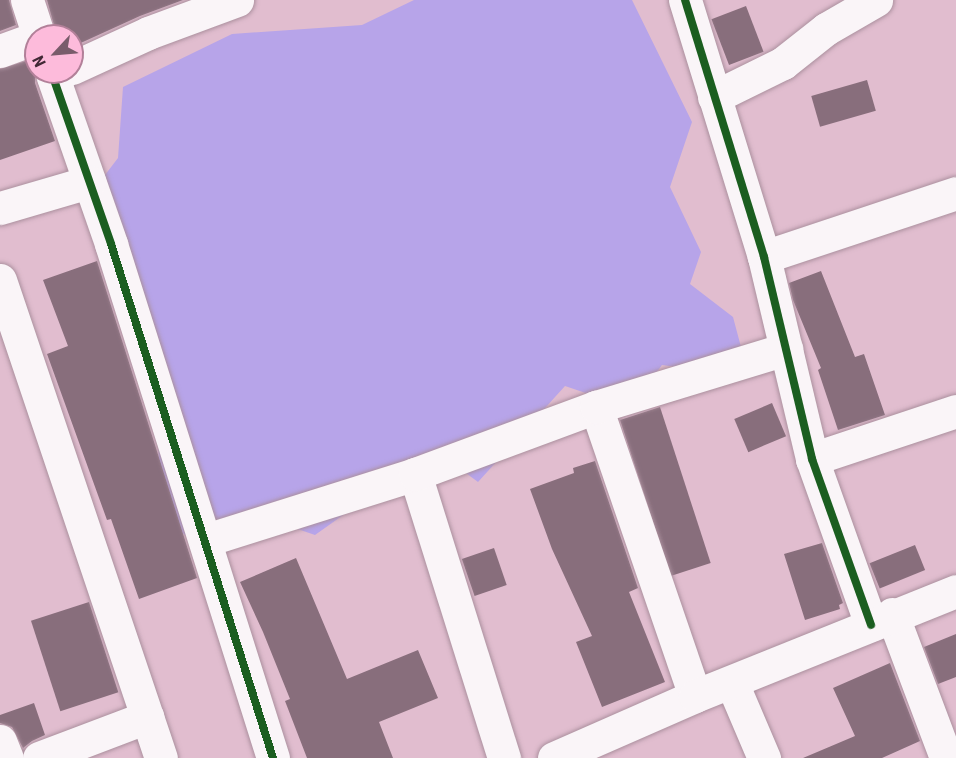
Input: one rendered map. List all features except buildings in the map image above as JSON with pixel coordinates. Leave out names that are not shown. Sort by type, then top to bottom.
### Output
[{"type":"street","points":[[27,0],[34,24]]},
{"type":"street","points":[[84,61],[148,33],[237,0]]},
{"type":"street","points":[[685,0],[764,257],[812,459],[881,620],[946,758]]},
{"type":"street","points":[[714,97],[783,63],[826,29],[876,0]]},
{"type":"street","points":[[0,51],[24,42]]},
{"type":"street","points":[[63,84],[89,182],[206,540],[273,758]]},
{"type":"street","points":[[0,208],[89,182]]},
{"type":"street","points":[[764,257],[956,193]]},
{"type":"street","points":[[0,280],[161,758]]},
{"type":"street","points":[[206,540],[415,474],[596,407],[786,349]]},
{"type":"street","points":[[596,407],[695,696]]},
{"type":"street","points":[[812,459],[956,411]]},
{"type":"street","points":[[415,474],[504,758]]},
{"type":"street","points":[[574,754],[695,696],[956,591]]},
{"type":"street","points":[[732,683],[764,758]]},
{"type":"street","points":[[39,758],[147,717]]},
{"type":"street","points":[[0,741],[7,758]]},
{"type":"shaded area","points":[[414,0],[632,0],[692,122],[670,187],[701,252],[690,284],[733,317],[749,377],[662,365],[630,408],[565,386],[478,482],[435,450],[315,535],[283,524],[217,556],[158,517],[159,409],[170,376],[85,201],[118,158],[123,87],[232,34],[362,25]]},
{"type":"cycle path","points":[[685,0],[764,257],[812,459],[871,625]]},
{"type":"cycle path","points":[[55,84],[111,244],[273,758]]}]
